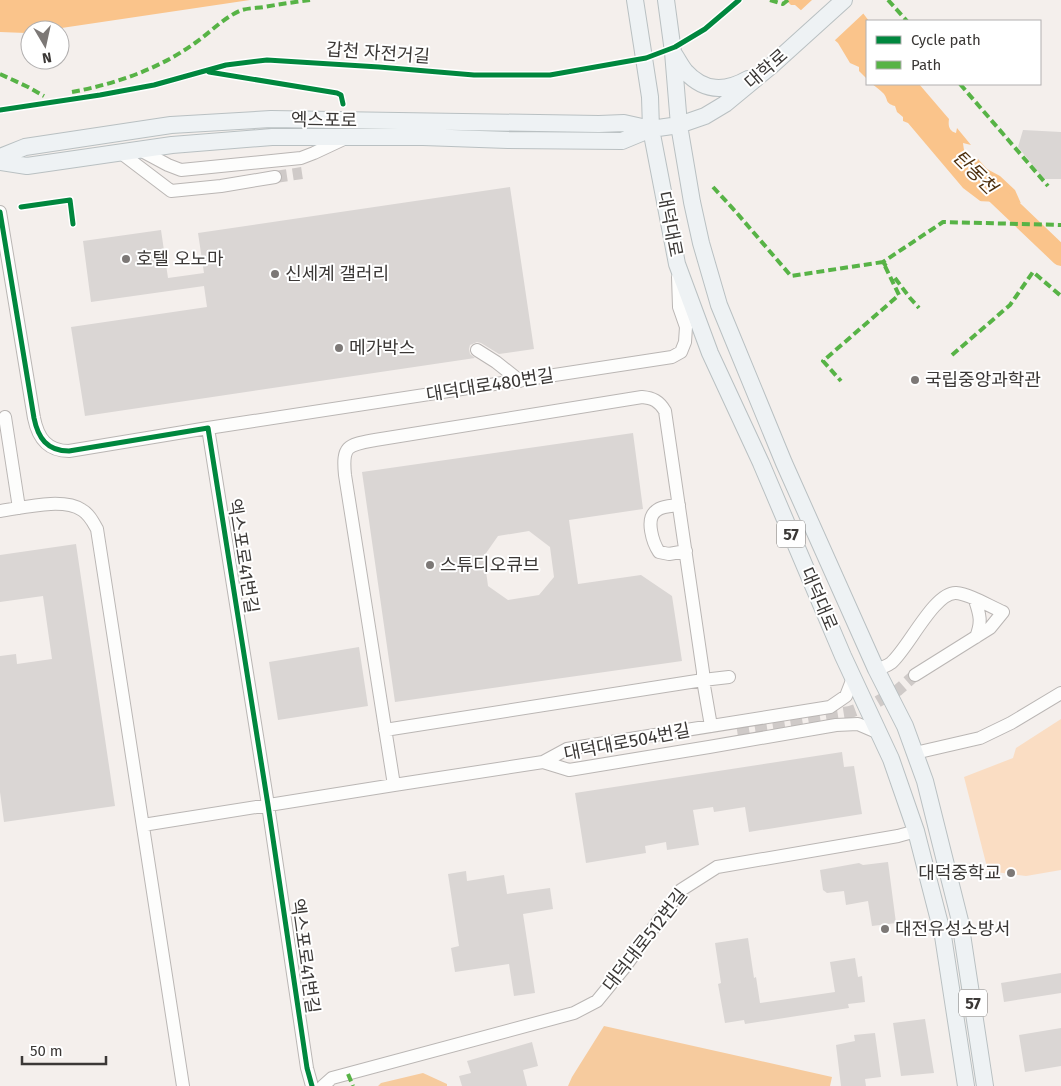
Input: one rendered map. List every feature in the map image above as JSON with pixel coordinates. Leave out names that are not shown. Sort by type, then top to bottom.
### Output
[{"type":"main road","name":"대덕대로","points":[[635,0],[650,97],[651,129],[677,264],[710,353],[761,463],[853,678],[891,759],[916,831],[943,936],[966,1086]]},
{"type":"main road","name":"대덕대로","points":[[666,0],[673,52],[679,125],[692,202],[701,243],[719,305],[784,463],[876,669],[905,726],[925,781],[960,921],[985,1086]]},
{"type":"main road","name":"대학로","points":[[679,125],[705,116],[725,104],[771,66],[844,0]]},
{"type":"main road","points":[[673,52],[684,70],[695,80],[707,87],[723,88],[742,82],[771,66]]},
{"type":"main road","name":"엑스포로","points":[[0,157],[25,147],[171,125],[271,119],[624,123],[651,129]]},
{"type":"main road","name":"엑스포로","points":[[0,162],[27,166],[172,145],[272,137],[622,140],[651,129],[679,125]]},
{"type":"street","points":[[140,150],[181,170],[300,158],[347,138]]},
{"type":"street","points":[[121,153],[171,191],[221,186],[275,177]]},
{"type":"street","points":[[0,212],[34,418],[36,427],[45,442],[59,451],[69,451],[208,428]]},
{"type":"street","name":"대덕대로480번길","points":[[208,428],[672,358],[681,352],[685,342],[686,327],[680,307],[677,264]]},
{"type":"street","points":[[477,350],[520,381]]},
{"type":"street","points":[[394,785],[343,462],[344,454],[354,444],[642,397],[658,402],[666,411],[711,726]]},
{"type":"street","points":[[5,417],[20,508]]},
{"type":"street","name":"엑스포로41번길","points":[[208,428],[268,805],[307,1068],[312,1086]]},
{"type":"street","points":[[0,511],[54,503],[69,504],[82,510],[90,517],[97,529],[183,1086]]},
{"type":"street","points":[[679,505],[665,507],[656,511],[650,523],[654,544],[659,552],[669,554],[686,551]]},
{"type":"street","points":[[876,669],[890,664],[908,643],[935,605],[953,593],[965,594],[1003,612],[990,628],[915,675]]},
{"type":"street","points":[[976,600],[980,617],[980,628],[976,637]]},
{"type":"street","points":[[385,730],[729,677]]},
{"type":"street","name":"대덕대로504번길","points":[[143,825],[543,762],[567,750],[711,726],[740,725],[830,707],[846,696],[853,678]]},
{"type":"street","points":[[915,753],[980,738],[1061,693]]},
{"type":"street","points":[[543,762],[753,724],[757,733],[750,740]]},
{"type":"street","points":[[543,762],[569,770],[836,725],[858,724],[879,733]]},
{"type":"street","name":"대덕대로512번길","points":[[323,1086],[332,1078],[574,1013],[597,1001],[624,968],[681,890],[716,866],[898,836],[916,831]]},
{"type":"shaded area","points":[[1061,719],[1061,870],[1026,876],[988,871],[964,777],[1013,758],[1016,748]]},
{"type":"shaded area","points":[[604,1026],[832,1077],[830,1086],[568,1086]]},
{"type":"shaded area","points":[[423,1073],[447,1084],[447,1086],[378,1086],[381,1083]]},
{"type":"water","points":[[0,0],[250,0],[70,27],[70,20],[20,20],[20,33],[0,32]]},
{"type":"water","points":[[786,0],[853,0],[868,20],[866,20],[866,78],[859,71],[859,67],[850,63],[838,43],[795,5],[791,5]]},
{"type":"water","points":[[873,85],[920,85],[949,119],[950,130],[956,133],[957,128],[971,145],[963,143],[964,152],[967,157],[969,159],[978,159],[987,169],[1000,176],[1015,190],[1023,208],[1000,216],[963,188],[908,123],[903,121],[903,117],[897,112],[895,106],[889,104],[883,93]]},
{"type":"pier","points":[[812,0],[856,0],[865,12],[833,42],[799,12]]},
{"type":"pier","points":[[976,201],[1023,203],[1025,208],[1000,219]]},
{"type":"building","points":[[1023,130],[1061,132],[1061,179],[1044,179],[1018,147]]},
{"type":"building","points":[[510,187],[534,349],[499,354],[477,342],[470,345],[469,349],[470,354],[475,358],[85,416],[71,327],[207,307],[204,286],[91,302],[83,241],[161,230],[168,278],[204,273],[198,233]]},
{"type":"building","name":"스튜디오큐브","points":[[633,433],[643,509],[569,520],[578,584],[641,575],[672,596],[682,661],[395,702],[362,472]],"holes":[[[529,531],[550,547],[554,577],[539,595],[508,600],[488,586],[484,556],[498,536]]]},
{"type":"building","points":[[76,544],[115,806],[4,822],[0,792],[0,656],[16,654],[17,664],[52,659],[43,596],[0,602],[0,555]]},
{"type":"building","points":[[359,647],[368,706],[278,720],[269,662]]},
{"type":"building","points":[[842,752],[844,767],[854,766],[862,814],[749,832],[745,807],[714,812],[713,807],[693,810],[699,845],[667,850],[666,842],[645,846],[646,853],[586,863],[575,793]]},
{"type":"building","points":[[888,862],[896,923],[872,926],[868,901],[846,905],[844,891],[827,893],[823,890],[820,870],[859,863],[863,865]]},
{"type":"building","points":[[466,871],[467,881],[504,875],[507,894],[550,888],[553,909],[523,914],[535,993],[514,996],[509,964],[455,972],[451,948],[459,946],[448,874]]},
{"type":"building","points":[[748,938],[760,1003],[835,992],[830,962],[855,958],[858,977],[862,976],[865,1002],[848,1004],[849,1008],[745,1024],[744,1020],[725,1023],[718,984],[721,983],[715,943]]},
{"type":"building","points":[[1061,973],[1061,993],[1004,1002],[1001,983]]},
{"type":"building","points":[[925,1019],[934,1073],[901,1076],[893,1023]]},
{"type":"building","points":[[1061,1028],[1061,1066],[1025,1072],[1019,1035]]},
{"type":"building","points":[[875,1033],[881,1077],[865,1079],[866,1086],[841,1086],[836,1045],[855,1041],[854,1035]]},
{"type":"building","points":[[532,1042],[538,1066],[523,1070],[527,1086],[462,1086],[459,1076],[471,1073],[467,1061]]},
{"type":"waterway","name":"탄동천","points":[[996,194],[1061,256]]},
{"type":"tunnel","points":[[275,177],[302,173]]},
{"type":"tunnel","points":[[737,730],[850,712],[877,702],[898,690],[915,675]]},
{"type":"marked path","points":[[72,92],[120,80],[167,61],[201,39],[223,21],[242,10],[310,0]]},
{"type":"marked path","points":[[770,0],[783,4],[788,0]]},
{"type":"marked path","points":[[888,0],[906,20]]},
{"type":"marked path","points":[[0,74],[44,96]]},
{"type":"marked path","points":[[961,85],[1048,186]]},
{"type":"marked path","points":[[713,187],[791,276],[883,262],[899,295],[823,361],[841,381]]},
{"type":"marked path","points":[[886,266],[883,262],[943,222],[1061,225]]},
{"type":"marked path","points":[[952,355],[1010,305],[1033,272],[1061,296]]},
{"type":"marked path","points":[[895,278],[919,308]]},
{"type":"marked path","points":[[348,1074],[353,1086]]},
{"type":"cycle path","name":"갑천 자전거길","points":[[0,110],[154,85],[226,65],[267,60],[474,75],[550,75],[646,58],[675,47],[705,29],[739,0]]},
{"type":"cycle path","points":[[209,72],[337,93],[341,95],[343,104]]},
{"type":"cycle path","points":[[21,207],[70,200],[73,224]]},
{"type":"cycle path","points":[[0,212],[34,418],[38,432],[45,442],[55,449],[69,451],[208,428],[268,805],[307,1068],[312,1086]]},
{"type":"place","name":"호텔 오노마","points":[[126,259]]},
{"type":"place","name":"신세계 갤러리","points":[[275,274]]},
{"type":"place","name":"메가박스","points":[[339,348]]},
{"type":"place","name":"국립중앙과학관","points":[[915,380]]},
{"type":"place","name":"스튜디오큐브","points":[[430,565]]},
{"type":"place","name":"대덕중학교","points":[[1011,873]]},
{"type":"place","name":"대전유성소방서","points":[[885,929]]}]
